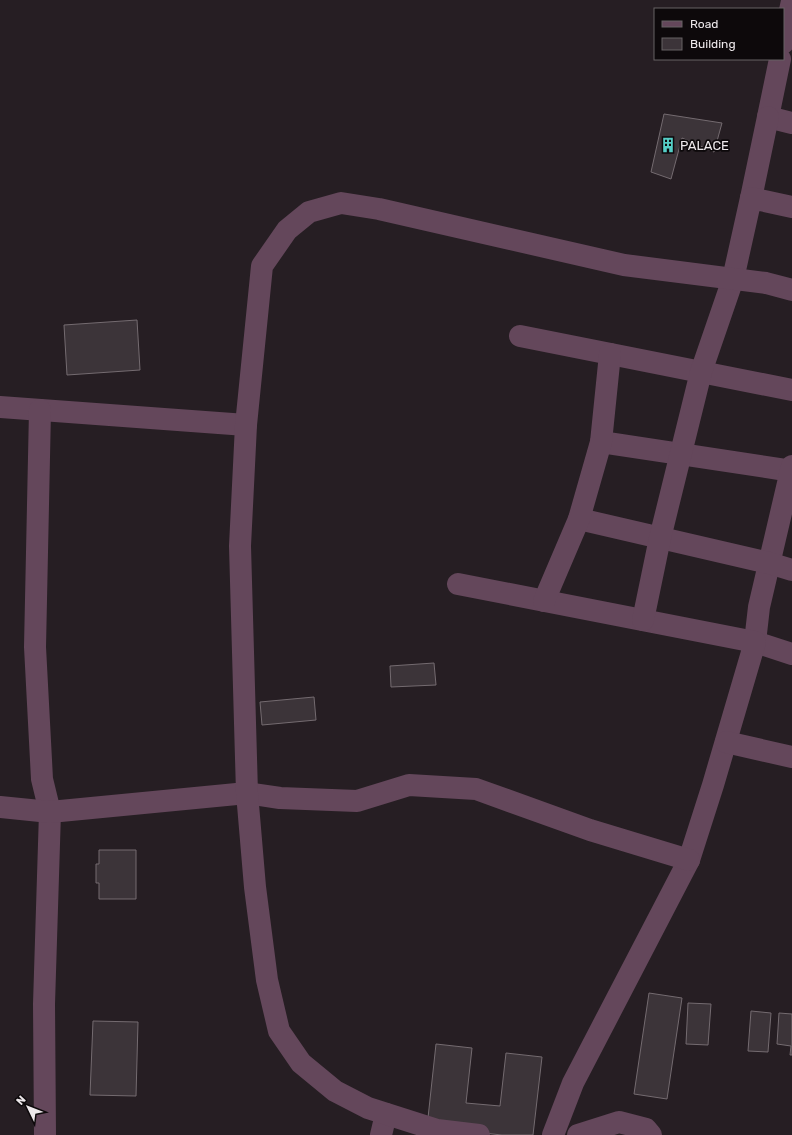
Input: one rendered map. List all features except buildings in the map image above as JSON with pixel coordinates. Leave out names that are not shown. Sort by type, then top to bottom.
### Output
[{"type":"street","points":[[785,46],[792,1]]},
{"type":"street","points":[[643,620],[660,538],[701,372],[733,279],[782,60]]},
{"type":"street","points":[[768,117],[792,123]]},
{"type":"street","points":[[751,198],[792,207]]},
{"type":"street","points":[[479,1135],[437,1130],[368,1108],[335,1091],[301,1063],[279,1031],[267,980],[255,887],[247,793],[240,546],[246,425],[262,266],[287,230],[309,212],[341,203],[379,209],[624,265],[766,283],[792,290]]},
{"type":"street","points":[[520,336],[792,390]]},
{"type":"street","points":[[544,601],[580,519],[601,442],[610,354]]},
{"type":"street","points":[[0,407],[246,425]]},
{"type":"street","points":[[40,410],[35,647],[42,779],[50,812],[44,1004],[45,1135]]},
{"type":"street","points":[[553,1135],[574,1083],[688,860],[726,742],[755,642],[760,607],[792,469],[601,442]]},
{"type":"street","points":[[580,519],[770,563],[792,570]]},
{"type":"street","points":[[458,584],[755,642],[792,654]]},
{"type":"street","points":[[726,742],[792,757]]},
{"type":"street","points":[[0,807],[50,812],[247,793],[280,798],[357,801],[409,785],[476,789],[590,830],[688,860]]},
{"type":"street","points":[[381,1135],[386,1114]]},
{"type":"street","points":[[578,1135],[619,1122],[646,1129],[651,1135]]},
{"type":"place","name":"PALACE","points":[[668,145]]}]
